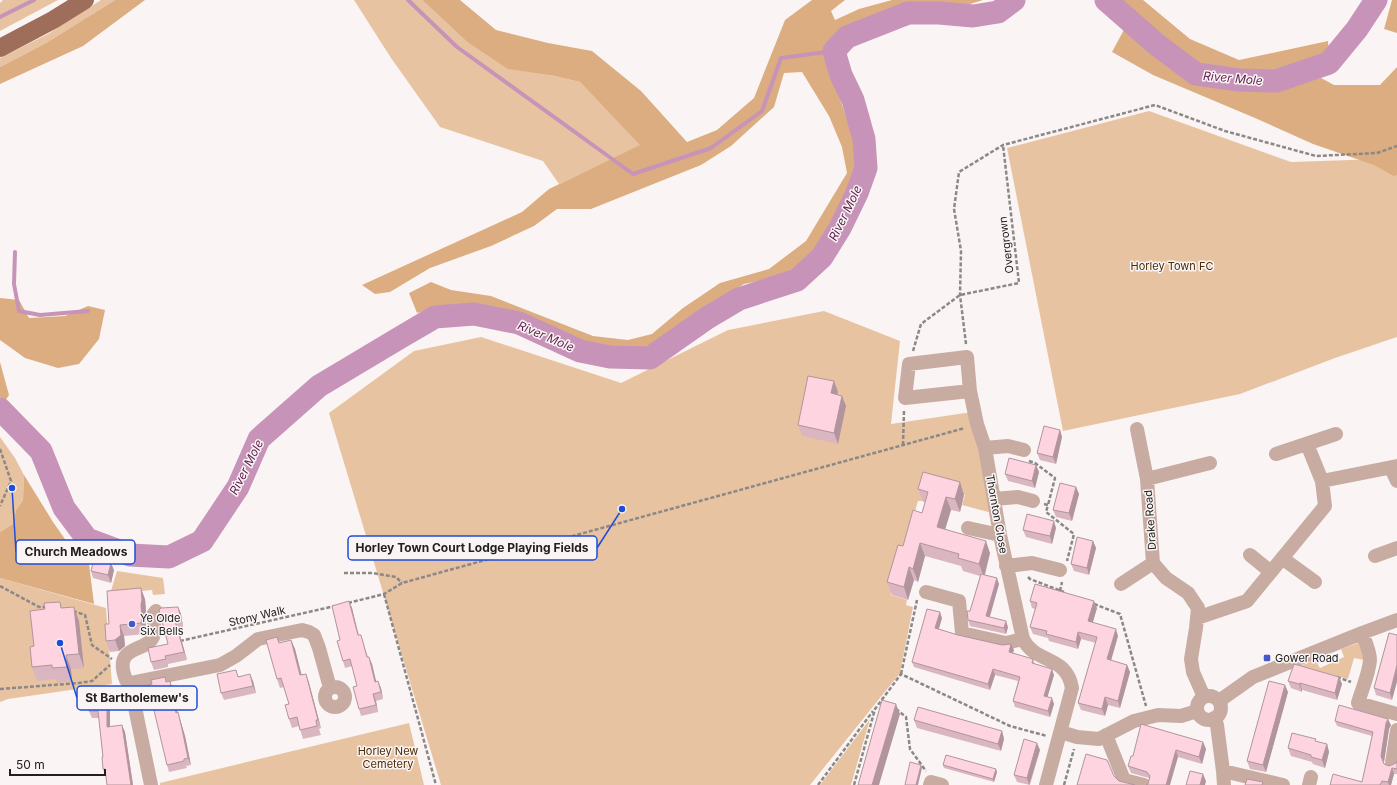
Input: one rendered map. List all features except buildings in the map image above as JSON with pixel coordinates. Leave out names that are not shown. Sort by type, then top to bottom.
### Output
[{"type":"main road","points":[[0,48],[53,20],[85,0]]},
{"type":"street","points":[[967,357],[910,364],[905,398],[970,391]]},
{"type":"street","name":"Thornton Close","points":[[967,357],[970,391],[977,424],[985,448],[1006,566],[1032,563],[1063,570]]},
{"type":"street","name":"Drake Road","points":[[1137,429],[1147,479],[1153,563],[1166,578],[1188,592],[1198,608],[1197,618]]},
{"type":"street","points":[[1276,454],[1336,434]]},
{"type":"street","points":[[1204,697],[1193,672],[1191,660],[1197,618],[1247,601],[1325,506],[1322,481],[1307,444]]},
{"type":"street","points":[[985,448],[1008,446],[1024,450]]},
{"type":"street","points":[[1147,479],[1210,463]]},
{"type":"street","points":[[1322,481],[1394,467],[1397,481]]},
{"type":"street","points":[[994,499],[1018,497],[1033,501]]},
{"type":"street","points":[[968,528],[1000,535]]},
{"type":"street","points":[[1375,556],[1397,548]]},
{"type":"street","points":[[1250,555],[1271,572]]},
{"type":"street","points":[[1282,558],[1315,582]]},
{"type":"street","points":[[1121,584],[1153,563]]},
{"type":"street","points":[[1006,566],[1023,639],[1026,646],[1038,655],[1061,667],[1068,674],[1072,688],[1046,785]]},
{"type":"street","points":[[926,592],[959,601],[962,633],[1006,643],[1023,639]]},
{"type":"street","points":[[151,785],[130,683],[126,680],[120,661],[131,650],[153,639],[155,631],[153,615],[156,611]]},
{"type":"street","points":[[1218,701],[1253,677],[1397,620]]},
{"type":"street","points":[[130,683],[220,665],[236,656],[258,639],[302,630],[314,635],[330,688]]},
{"type":"street","points":[[1362,633],[1368,648],[1370,659],[1358,702],[1392,712]]},
{"type":"street","points":[[1212,696],[1218,701],[1221,709],[1220,713],[1211,720],[1204,719],[1197,711],[1198,702],[1204,697],[1212,696]]},
{"type":"street","points":[[1060,736],[1099,739],[1134,721],[1158,715],[1181,716],[1197,711]]},
{"type":"street","points":[[1214,718],[1217,725],[1223,778],[1283,785]]},
{"type":"street","points":[[1392,763],[1397,730]]},
{"type":"street","points":[[1106,735],[1124,780],[1144,785]]},
{"type":"path","points":[[967,357],[960,295],[961,251],[954,210],[959,172],[1003,145],[1155,105],[1225,131],[1316,156],[1377,153],[1397,146]]},
{"type":"path","name":"Overgrown","points":[[960,295],[1019,283],[1003,145]]},
{"type":"path","points":[[910,364],[921,324],[960,295]]},
{"type":"path","points":[[903,445],[905,398]]},
{"type":"path","points":[[348,603],[384,594],[402,583],[977,424]]},
{"type":"path","points":[[0,449],[10,481],[0,506]]},
{"type":"path","points":[[1024,450],[1031,452],[1029,462],[1036,463],[1055,478],[1046,512],[1074,534],[1063,570],[1060,591]]},
{"type":"path","points":[[1033,501],[1048,505]]},
{"type":"path","points":[[1021,564],[1030,579],[1066,593]]},
{"type":"path","points":[[344,573],[372,573],[396,577],[402,583]]},
{"type":"path","points":[[0,586],[6,591],[39,607],[54,607]]},
{"type":"path","points":[[818,785],[901,674],[918,594],[926,592]]},
{"type":"path","points":[[384,594],[436,785]]},
{"type":"path","points":[[1093,604],[1120,614],[1149,717]]},
{"type":"path","name":"Stony Walk","points":[[176,642],[340,605]]},
{"type":"path","points":[[0,689],[92,681],[120,661],[92,645],[85,615],[70,609]]},
{"type":"path","points":[[901,674],[1010,726],[1060,736]]},
{"type":"path","points":[[1333,676],[1363,685]]},
{"type":"path","points":[[882,698],[888,703]]},
{"type":"path","points":[[894,708],[906,717],[910,749],[935,784]]},
{"type":"path","points":[[854,785],[875,709]]},
{"type":"path","points":[[868,732],[874,734]]},
{"type":"path","points":[[1064,785],[1077,737]]},
{"type":"path","points":[[856,776],[862,778]]},
{"type":"green space","points":[[3,0],[58,0],[0,31],[0,3]]},
{"type":"green space","points":[[101,0],[115,0],[46,43],[0,67],[0,58],[48,34]]},
{"type":"green space","points":[[354,0],[422,0],[466,41],[550,75],[580,82],[641,145],[559,184],[543,161],[440,127],[391,58]]},
{"type":"green space","name":"Horley Town FC","points":[[1149,111],[1291,162],[1380,159],[1397,154],[1397,337],[1335,358],[1240,394],[1063,431],[1007,148]]},
{"type":"green space","points":[[824,311],[900,341],[891,424],[972,412],[992,513],[962,505],[965,495],[928,485],[923,501],[918,501],[891,595],[907,600],[906,605],[913,607],[900,673],[810,785],[441,785],[329,413],[414,351],[481,337],[621,383],[728,330]]},
{"type":"green space","points":[[0,437],[15,458],[24,475],[23,500],[16,510],[13,524],[0,532]]},
{"type":"green space","points":[[117,571],[163,578],[165,594],[153,595],[152,590],[110,594]]},
{"type":"green space","points":[[0,578],[106,608],[112,684],[8,699],[0,702]]},
{"type":"green space","points":[[1357,643],[1360,644],[1364,660],[1354,658],[1348,679],[1300,666],[1315,660],[1320,668],[1344,657],[1341,649]]},
{"type":"green space","points":[[870,719],[851,785],[820,785]]},
{"type":"green space","name":"Horley New Cemetery","points":[[409,723],[424,785],[160,785],[160,783]]},
{"type":"shaded area","points":[[115,0],[145,0],[83,46],[0,84],[0,67],[46,43]]},
{"type":"shaded area","points":[[422,0],[460,0],[496,30],[548,43],[592,51],[641,91],[687,142],[717,130],[754,98],[785,20],[812,0],[845,0],[831,11],[835,20],[859,9],[892,0],[983,0],[967,5],[927,3],[912,5],[860,22],[831,39],[829,61],[856,145],[856,172],[835,219],[816,252],[784,276],[744,284],[675,327],[643,351],[604,351],[527,319],[467,308],[438,307],[417,313],[409,293],[431,282],[451,290],[491,296],[593,336],[628,340],[652,334],[683,308],[720,283],[769,269],[806,241],[847,173],[842,147],[829,116],[802,72],[784,73],[774,107],[731,146],[701,165],[591,209],[557,209],[534,226],[491,246],[430,268],[390,292],[375,294],[362,285],[522,212],[549,189],[640,145],[580,82],[550,75],[508,69],[466,41]]},
{"type":"shaded area","points":[[1114,0],[1143,0],[1190,39],[1239,60],[1328,41],[1329,57],[1288,72],[1250,75],[1205,67],[1136,19]]},
{"type":"shaded area","points":[[1392,0],[1397,0],[1397,33],[1384,29]]},
{"type":"shaded area","points":[[1126,26],[1168,62],[1200,83],[1276,90],[1321,78],[1334,85],[1380,85],[1397,67],[1397,175],[1394,176],[1374,165],[1313,144],[1153,75],[1112,52]]},
{"type":"shaded area","points":[[0,298],[19,300],[29,318],[65,316],[88,306],[105,310],[99,339],[79,364],[58,368],[25,358],[0,340]]},
{"type":"shaded area","points":[[0,362],[9,395],[5,401],[0,397]]},
{"type":"shaded area","points":[[24,475],[53,522],[74,552],[88,556],[94,604],[0,578],[0,532],[13,524],[16,510],[23,500]]},
{"type":"waterway","points":[[0,17],[34,0]]},
{"type":"waterway","points":[[408,0],[457,47],[633,174],[711,148],[762,111],[781,58],[834,51]]},
{"type":"waterway","name":"River Mole","points":[[0,409],[41,451],[64,508],[87,539],[130,555],[169,557],[202,541],[238,487],[259,439],[319,386],[435,317],[474,314],[519,323],[580,351],[610,357],[650,358],[707,318],[739,299],[797,280],[822,257],[840,228],[857,193],[866,168],[864,139],[853,100],[841,75],[834,51],[847,37],[908,13],[939,13],[973,16],[998,12],[1014,0]]},
{"type":"waterway","name":"River Mole","points":[[1106,0],[1156,44],[1196,74],[1239,80],[1276,81],[1329,63],[1357,29],[1376,0]]},
{"type":"waterway","points":[[15,252],[14,284],[19,311],[40,315],[88,311]]},
{"type":"place","name":"Church Meadows","points":[[12,488]]},
{"type":"place","name":"Horley Town Court Lodge Playing Fields","points":[[622,509]]},
{"type":"place","name":"Ye Olde Six Bells","points":[[132,624]]},
{"type":"place","name":"St Bartholemew's","points":[[60,643]]},
{"type":"place","name":"Gower Road","points":[[1267,658]]}]
